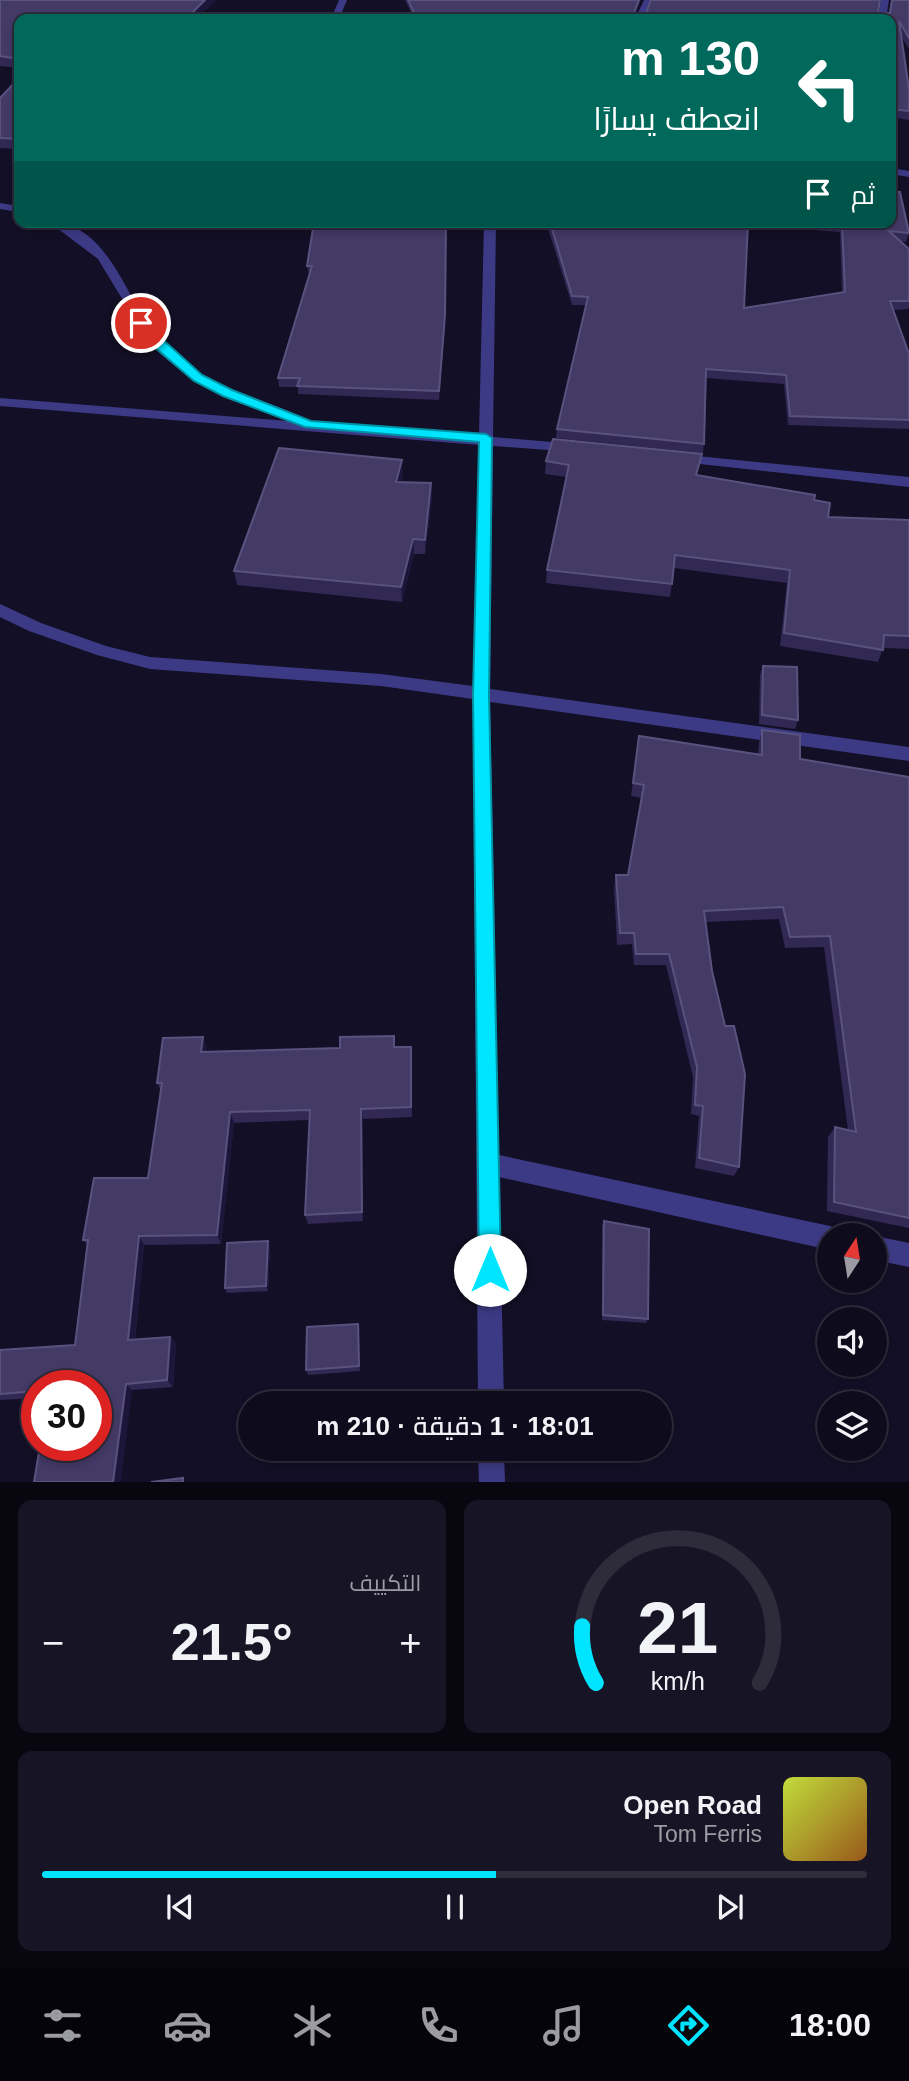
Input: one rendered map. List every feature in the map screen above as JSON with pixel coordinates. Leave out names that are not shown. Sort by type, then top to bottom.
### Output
[{"type":"street","points":[[66,228],[103,257],[155,342],[198,378],[227,393],[309,425]]},
{"type":"street","points":[[490,228],[481,695],[491,1391]]},
{"type":"street","points":[[0,402],[486,438],[595,450]]},
{"type":"street","points":[[663,457],[909,482]]},
{"type":"street","points":[[0,610],[57,635],[150,663],[381,680],[909,754]]},
{"type":"street","points":[[489,1164],[817,1235]]},
{"type":"street","points":[[887,1250],[909,1255]]},
{"type":"street","points":[[491,1461],[492,1482]]},
{"type":"building","points":[[0,0],[205,0],[191,14],[14,14],[14,58],[0,56]]},
{"type":"building","points":[[408,0],[639,0],[634,13],[646,13],[651,0],[880,0],[878,13],[890,13],[892,0],[909,0],[909,38],[899,21],[909,89],[909,111],[896,110],[896,14],[415,14]]},
{"type":"building","points":[[14,83],[14,139],[0,138],[0,98]]},
{"type":"building","points":[[896,192],[900,192],[909,233],[889,231],[909,249],[909,301],[890,301],[909,354],[909,420],[790,416],[786,375],[706,369],[704,444],[557,429],[588,297],[572,296],[552,228],[748,228],[744,308],[845,292],[842,228],[896,228]]},
{"type":"building","points":[[313,228],[446,228],[445,315],[439,391],[297,386],[300,378],[278,378],[312,266],[307,266]]},
{"type":"building","points":[[553,439],[702,454],[696,475],[815,495],[814,500],[830,503],[828,517],[909,520],[909,636],[884,635],[883,650],[784,633],[790,570],[675,555],[672,584],[547,570],[569,465],[546,461]]},
{"type":"building","points":[[279,448],[402,460],[396,482],[431,483],[425,540],[413,539],[401,587],[234,571]]},
{"type":"building","points":[[763,666],[797,667],[798,720],[762,715]]},
{"type":"building","points":[[762,730],[800,735],[800,759],[909,777],[909,1218],[834,1202],[835,1127],[856,1132],[830,936],[790,937],[783,907],[704,911],[712,971],[725,1026],[734,1026],[745,1074],[739,1167],[699,1158],[703,1106],[695,1105],[697,1067],[669,954],[636,954],[634,933],[620,933],[616,875],[628,875],[644,785],[633,783],[639,736],[762,755]]},
{"type":"building","points":[[394,1036],[394,1047],[411,1047],[411,1107],[361,1109],[362,1212],[305,1215],[310,1110],[230,1112],[217,1235],[139,1236],[128,1340],[170,1337],[167,1380],[126,1384],[113,1482],[34,1482],[38,1461],[112,1461],[112,1370],[21,1370],[21,1392],[0,1394],[0,1350],[75,1345],[88,1240],[83,1240],[94,1178],[148,1178],[162,1083],[157,1083],[163,1038],[203,1037],[201,1052],[340,1048],[340,1037]]},
{"type":"building","points":[[604,1221],[649,1229],[648,1319],[603,1315]]},
{"type":"building","points":[[268,1241],[266,1286],[225,1288],[227,1243]]},
{"type":"building","points":[[358,1324],[359,1366],[306,1370],[307,1327]]},
{"type":"building","points":[[183,1478],[183,1482],[151,1482]]},
{"type":"route","points":[[141,323],[155,342],[198,378],[227,393],[309,425],[486,438],[481,695],[490,1270]]}]
